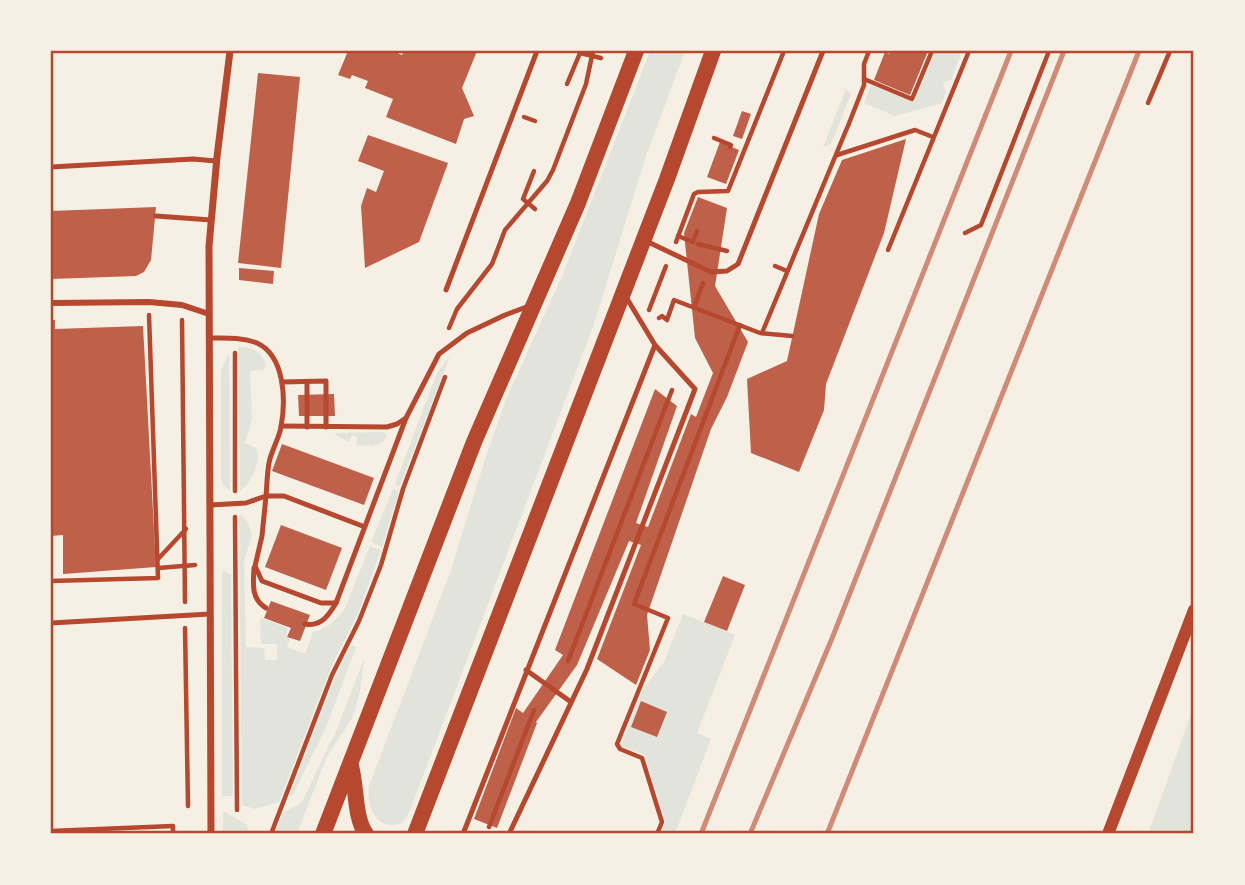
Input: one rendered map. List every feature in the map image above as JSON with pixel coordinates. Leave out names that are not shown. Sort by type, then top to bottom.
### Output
[{"type":"main road","points":[[322,833],[351,766],[474,442],[578,203],[636,51]]},
{"type":"main road","points":[[415,834],[713,51]]},
{"type":"main road","points":[[351,766],[356,786],[358,820],[366,834]]},
{"type":"street","points":[[211,834],[211,220],[229,51]]},
{"type":"street","points":[[51,303],[149,302],[182,305],[209,314]]},
{"type":"street","points":[[1108,834],[1194,610]]},
{"type":"lane","points":[[446,290],[537,51]]},
{"type":"lane","points":[[642,240],[711,272],[727,271],[738,264],[823,51]]},
{"type":"lane","points":[[51,167],[193,159],[216,161]]},
{"type":"lane","points":[[156,216],[211,220]]},
{"type":"lane","points":[[509,834],[586,669],[695,389],[655,345],[622,292]]},
{"type":"lane","points":[[305,624],[320,623],[330,614],[336,603],[406,418],[439,354],[452,343],[505,315],[532,305]]},
{"type":"lane","points":[[209,338],[248,340],[269,350],[277,361],[282,382],[281,426],[269,462],[262,536],[255,566],[254,594],[258,603],[266,608]]},
{"type":"lane","points":[[463,834],[655,345]]},
{"type":"lane","points":[[282,382],[326,382],[326,427]]},
{"type":"lane","points":[[307,382],[307,427]]},
{"type":"lane","points":[[281,426],[387,427],[406,418]]},
{"type":"lane","points":[[211,505],[235,505],[266,496],[284,496],[365,527]]},
{"type":"lane","points":[[255,566],[262,581],[321,603],[336,603]]},
{"type":"lane","points":[[51,623],[210,614]]},
{"type":"lane","points":[[526,670],[571,702]]},
{"type":"path","points":[[640,321],[650,307],[694,194],[728,191],[783,51]]},
{"type":"path","points":[[762,333],[864,85],[863,64],[869,51]]},
{"type":"path","points":[[864,79],[912,99],[932,51]]},
{"type":"path","points":[[888,250],[969,51]]},
{"type":"path","points":[[965,233],[981,225],[1049,51]]},
{"type":"path","points":[[1148,103],[1170,51]]},
{"type":"path","points":[[567,84],[580,53],[592,53],[601,58]]},
{"type":"path","points":[[452,343],[449,330],[452,318],[492,264],[505,230],[547,181],[553,170],[586,83],[592,53]]},
{"type":"path","points":[[836,155],[915,130],[933,137]]},
{"type":"path","points":[[714,138],[731,145],[730,147]]},
{"type":"path","points":[[534,171],[523,199],[535,209]]},
{"type":"path","points":[[697,231],[696,243],[700,254]]},
{"type":"path","points":[[678,236],[727,251]]},
{"type":"path","points":[[775,266],[788,271]]},
{"type":"path","points":[[694,307],[703,283]]},
{"type":"path","points":[[659,318],[662,316],[667,320],[674,300],[762,333],[792,336]]},
{"type":"path","points":[[51,581],[158,578],[149,302]]},
{"type":"path","points":[[182,305],[188,806]]},
{"type":"path","points":[[657,834],[662,822],[642,758],[620,749],[617,744],[668,618],[634,604],[740,326]]},
{"type":"path","points":[[235,338],[237,810]]},
{"type":"path","points":[[271,834],[332,675],[359,621],[381,565],[403,489],[446,376]]},
{"type":"path","points":[[568,661],[672,390]]},
{"type":"path","points":[[611,523],[629,529]]},
{"type":"path","points":[[158,559],[186,529]]},
{"type":"path","points":[[489,827],[534,710]]},
{"type":"path","points":[[51,831],[173,826],[173,834]]},
{"type":"shaded area","points":[[650,51],[685,51],[646,156],[594,324],[409,813],[402,823],[386,824],[375,816],[372,810],[369,786],[451,570],[506,399],[563,274]]},
{"type":"shaded area","points":[[935,51],[960,51],[961,54],[951,80],[943,83],[946,92],[942,103],[895,116],[864,103],[871,85],[915,102]]},
{"type":"shaded area","points":[[846,89],[851,94],[831,144],[823,147]]},
{"type":"shaded area","points":[[238,347],[256,351],[266,366],[263,370],[250,371],[252,420],[245,443],[256,448],[258,459],[251,478],[240,491]]},
{"type":"shaded area","points":[[229,353],[230,491],[221,479],[221,370]]},
{"type":"shaded area","points":[[450,356],[400,486],[395,484],[437,373]]},
{"type":"shaded area","points":[[382,432],[387,435],[384,441],[373,446],[356,445],[358,438],[352,435],[349,442],[335,435],[336,433]]},
{"type":"shaded area","points":[[393,489],[399,491],[382,547],[371,542]]},
{"type":"shaded area","points":[[242,515],[252,535],[244,562],[246,647],[264,648],[265,660],[277,660],[277,644],[261,644],[260,618],[288,628],[286,637],[290,639],[287,647],[305,654],[313,632],[331,623],[345,608],[370,546],[381,550],[358,614],[332,665],[279,802],[255,809],[242,805],[239,516]]},
{"type":"shaded area","points":[[222,571],[231,574],[233,794],[230,796],[222,796]]},
{"type":"shaded area","points":[[683,614],[735,635],[697,733],[711,739],[675,834],[661,834],[666,822],[645,755],[621,746],[643,689],[664,662]]},
{"type":"shaded area","points":[[351,645],[356,647],[327,725],[293,795],[289,797],[335,678]]},
{"type":"shaded area","points":[[364,659],[356,707],[351,720],[327,756],[297,834],[274,834],[283,813],[302,802],[337,729]]},
{"type":"shaded area","points":[[1194,706],[1194,834],[1148,834]]},
{"type":"shaded area","points":[[223,811],[246,824],[250,834],[223,834]]},
{"type":"building","points":[[348,51],[393,51],[402,55],[404,51],[477,51],[462,88],[474,116],[464,119],[456,144],[386,117],[393,99],[365,88],[368,81],[352,75],[350,79],[338,75]]},
{"type":"building","points":[[890,51],[928,51],[910,95],[874,80],[885,52],[889,54]]},
{"type":"building","points":[[258,73],[300,77],[281,268],[238,263]]},
{"type":"building","points":[[742,111],[751,114],[742,139],[733,136]]},
{"type":"building","points":[[368,135],[448,163],[419,242],[365,268],[361,206],[367,188],[376,192],[384,171],[358,161]]},
{"type":"building","points":[[906,139],[884,233],[826,384],[824,410],[799,472],[751,453],[747,379],[787,361],[819,214],[842,160]]},
{"type":"building","points":[[720,142],[739,150],[726,184],[707,177]]},
{"type":"building","points":[[698,197],[727,208],[715,286],[748,342],[727,397],[711,429],[647,615],[650,650],[636,685],[597,659],[641,545],[629,541],[577,665],[536,722],[497,828],[474,819],[516,708],[523,713],[563,655],[555,650],[655,389],[677,406],[636,523],[648,527],[691,414],[696,417],[713,373],[695,338],[684,233]]},
{"type":"building","points":[[156,207],[151,260],[144,272],[136,276],[51,279],[51,211]]},
{"type":"building","points":[[239,268],[274,271],[273,284],[239,280]]},
{"type":"building","points":[[51,320],[55,320],[55,329],[143,326],[156,567],[63,574],[63,535],[51,536]]},
{"type":"building","points":[[334,394],[335,416],[299,416],[298,395]]},
{"type":"building","points":[[282,444],[374,478],[364,505],[272,471]]},
{"type":"building","points":[[281,525],[342,548],[326,590],[265,567]]},
{"type":"building","points":[[723,576],[745,585],[727,631],[704,622]]},
{"type":"building","points":[[271,601],[310,615],[300,641],[287,637],[291,628],[264,618]]},
{"type":"building","points":[[641,701],[667,712],[657,737],[631,727]]},
{"type":"railway","points":[[701,834],[1011,51]]},
{"type":"railway","points":[[750,834],[833,636],[1064,51]]},
{"type":"railway","points":[[827,834],[1139,51]]}]
